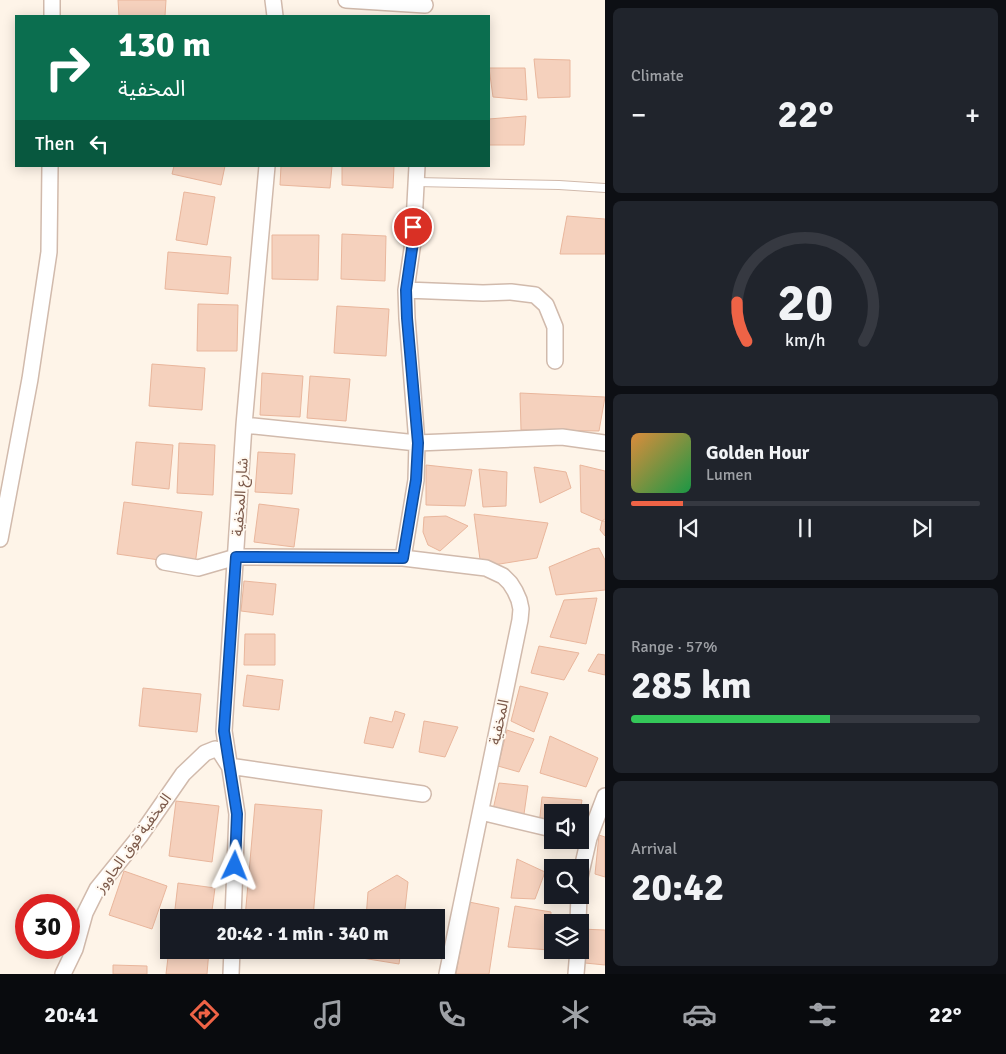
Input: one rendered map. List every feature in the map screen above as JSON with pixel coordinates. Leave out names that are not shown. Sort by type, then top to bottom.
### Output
[{"type":"street","points":[[52,0],[52,15]]},
{"type":"street","points":[[273,0],[275,15]]},
{"type":"street","points":[[346,0],[425,7]]},
{"type":"street","points":[[0,539],[30,379],[49,252],[50,167]]},
{"type":"street","name":"شارع المخفية","points":[[233,909],[237,814],[224,731],[244,425],[268,167]]},
{"type":"street","points":[[403,558],[416,480],[418,443],[406,290],[413,242],[416,167]]},
{"type":"street","points":[[406,290],[511,292],[535,295],[546,305],[555,327],[555,361]]},
{"type":"street","points":[[244,425],[418,443],[562,437],[605,443]]},
{"type":"street","name":"المخفية","points":[[164,562],[198,568],[236,557],[403,558],[486,568],[503,576],[510,583],[519,600],[521,609],[520,620],[447,974]]},
{"type":"street","name":"المخفية فوق الحاووز","points":[[63,974],[75,949],[86,913],[98,889],[140,836],[183,774],[205,753],[215,749],[220,752],[230,766]]},
{"type":"street","points":[[230,766],[423,794]]},
{"type":"street","points":[[589,827],[605,796]]},
{"type":"street","points":[[481,812],[544,827]]},
{"type":"street","points":[[232,959],[232,974]]},
{"type":"street","points":[[576,974],[577,959]]},
{"type":"lane","points":[[416,182],[559,185],[605,188]]},
{"type":"building","points":[[118,0],[166,0],[165,15],[119,15]]},
{"type":"building","points":[[534,59],[570,60],[570,97],[538,98]]},
{"type":"building","points":[[490,68],[525,68],[527,100],[493,97]]},
{"type":"building","points":[[526,116],[524,145],[490,145],[490,119]]},
{"type":"building","points":[[174,167],[225,167],[221,185],[172,174]]},
{"type":"building","points":[[281,167],[332,167],[330,188],[280,185]]},
{"type":"building","points":[[342,167],[394,167],[393,188],[342,185]]},
{"type":"building","points":[[184,192],[215,197],[207,245],[176,240]]},
{"type":"building","points":[[567,216],[605,219],[605,254],[560,254]]},
{"type":"building","points":[[342,234],[386,236],[385,281],[341,279]]},
{"type":"building","points":[[272,235],[319,235],[318,280],[272,279]]},
{"type":"building","points":[[168,252],[231,257],[228,294],[165,289]]},
{"type":"building","points":[[198,304],[238,305],[237,351],[197,351]]},
{"type":"building","points":[[337,306],[389,309],[386,356],[334,353]]},
{"type":"building","points":[[152,364],[205,368],[202,410],[149,406]]},
{"type":"building","points":[[262,373],[303,376],[300,417],[260,415]]},
{"type":"building","points":[[310,376],[350,379],[346,421],[307,418]]},
{"type":"building","points":[[520,393],[605,397],[599,431],[521,430]]},
{"type":"building","points":[[136,442],[173,445],[169,489],[132,485]]},
{"type":"building","points":[[179,443],[215,445],[213,495],[177,493]]},
{"type":"building","points":[[258,452],[295,454],[292,494],[255,492]]},
{"type":"building","points":[[426,465],[472,470],[465,506],[426,505]]},
{"type":"building","points":[[580,465],[605,471],[605,519],[602,521],[581,512]]},
{"type":"building","points":[[534,467],[566,472],[571,488],[540,503]]},
{"type":"building","points":[[479,469],[507,472],[506,506],[483,507]]},
{"type":"building","points":[[124,502],[202,512],[195,565],[117,554]]},
{"type":"building","points":[[259,504],[299,509],[294,547],[254,542]]},
{"type":"building","points":[[474,514],[548,523],[537,558],[481,567]]},
{"type":"building","points":[[446,516],[468,526],[440,551],[428,545],[423,532],[424,517]]},
{"type":"building","points":[[602,521],[605,521],[605,536],[600,530]]},
{"type":"building","points":[[599,548],[605,560],[605,590],[556,595],[549,567],[592,549]]},
{"type":"building","points":[[244,581],[276,584],[273,615],[241,611]]},
{"type":"building","points":[[597,598],[586,644],[550,637],[564,600]]},
{"type":"building","points":[[245,634],[275,634],[275,665],[244,665]]},
{"type":"building","points":[[539,646],[579,653],[564,680],[531,673]]},
{"type":"building","points":[[598,654],[605,655],[605,675],[588,671]]},
{"type":"building","points":[[247,675],[283,680],[279,710],[243,706]]},
{"type":"building","points":[[520,686],[548,693],[534,732],[511,721]]},
{"type":"building","points":[[143,688],[201,694],[197,732],[139,726]]},
{"type":"building","points":[[395,711],[405,714],[393,748],[364,743],[370,717],[392,722]]},
{"type":"building","points":[[424,721],[458,727],[445,757],[419,752]]},
{"type":"building","points":[[507,730],[534,739],[519,772],[498,766]]},
{"type":"building","points":[[550,736],[598,758],[586,787],[540,773]]},
{"type":"building","points":[[499,783],[528,786],[524,814],[492,814]]},
{"type":"building","points":[[542,797],[582,800],[581,804],[544,804],[544,827],[539,826]]},
{"type":"building","points":[[176,801],[219,806],[212,862],[169,856]]},
{"type":"building","points":[[255,804],[322,810],[314,909],[246,909]]},
{"type":"building","points":[[599,835],[605,837],[605,877],[595,874]]},
{"type":"building","points":[[517,859],[544,872],[535,899],[511,898]]},
{"type":"building","points":[[124,871],[167,886],[152,929],[109,915]]},
{"type":"building","points":[[397,875],[408,882],[405,909],[367,909],[368,892]]},
{"type":"building","points":[[178,883],[215,888],[212,909],[175,909]]},
{"type":"building","points":[[469,902],[499,908],[489,974],[456,974]]},
{"type":"building","points":[[515,906],[551,912],[551,914],[544,914],[544,950],[508,947]]},
{"type":"building","points":[[589,929],[605,930],[605,965],[585,963],[584,959],[589,959]]},
{"type":"building","points":[[168,959],[208,959],[207,974],[166,974]]},
{"type":"building","points":[[368,959],[400,959],[399,964]]},
{"type":"building","points":[[113,965],[147,966],[147,974],[113,974]]},
{"type":"route","points":[[235,866],[237,814],[224,731],[236,557],[403,558],[416,480],[418,443],[406,290],[413,242],[413,227]]}]
